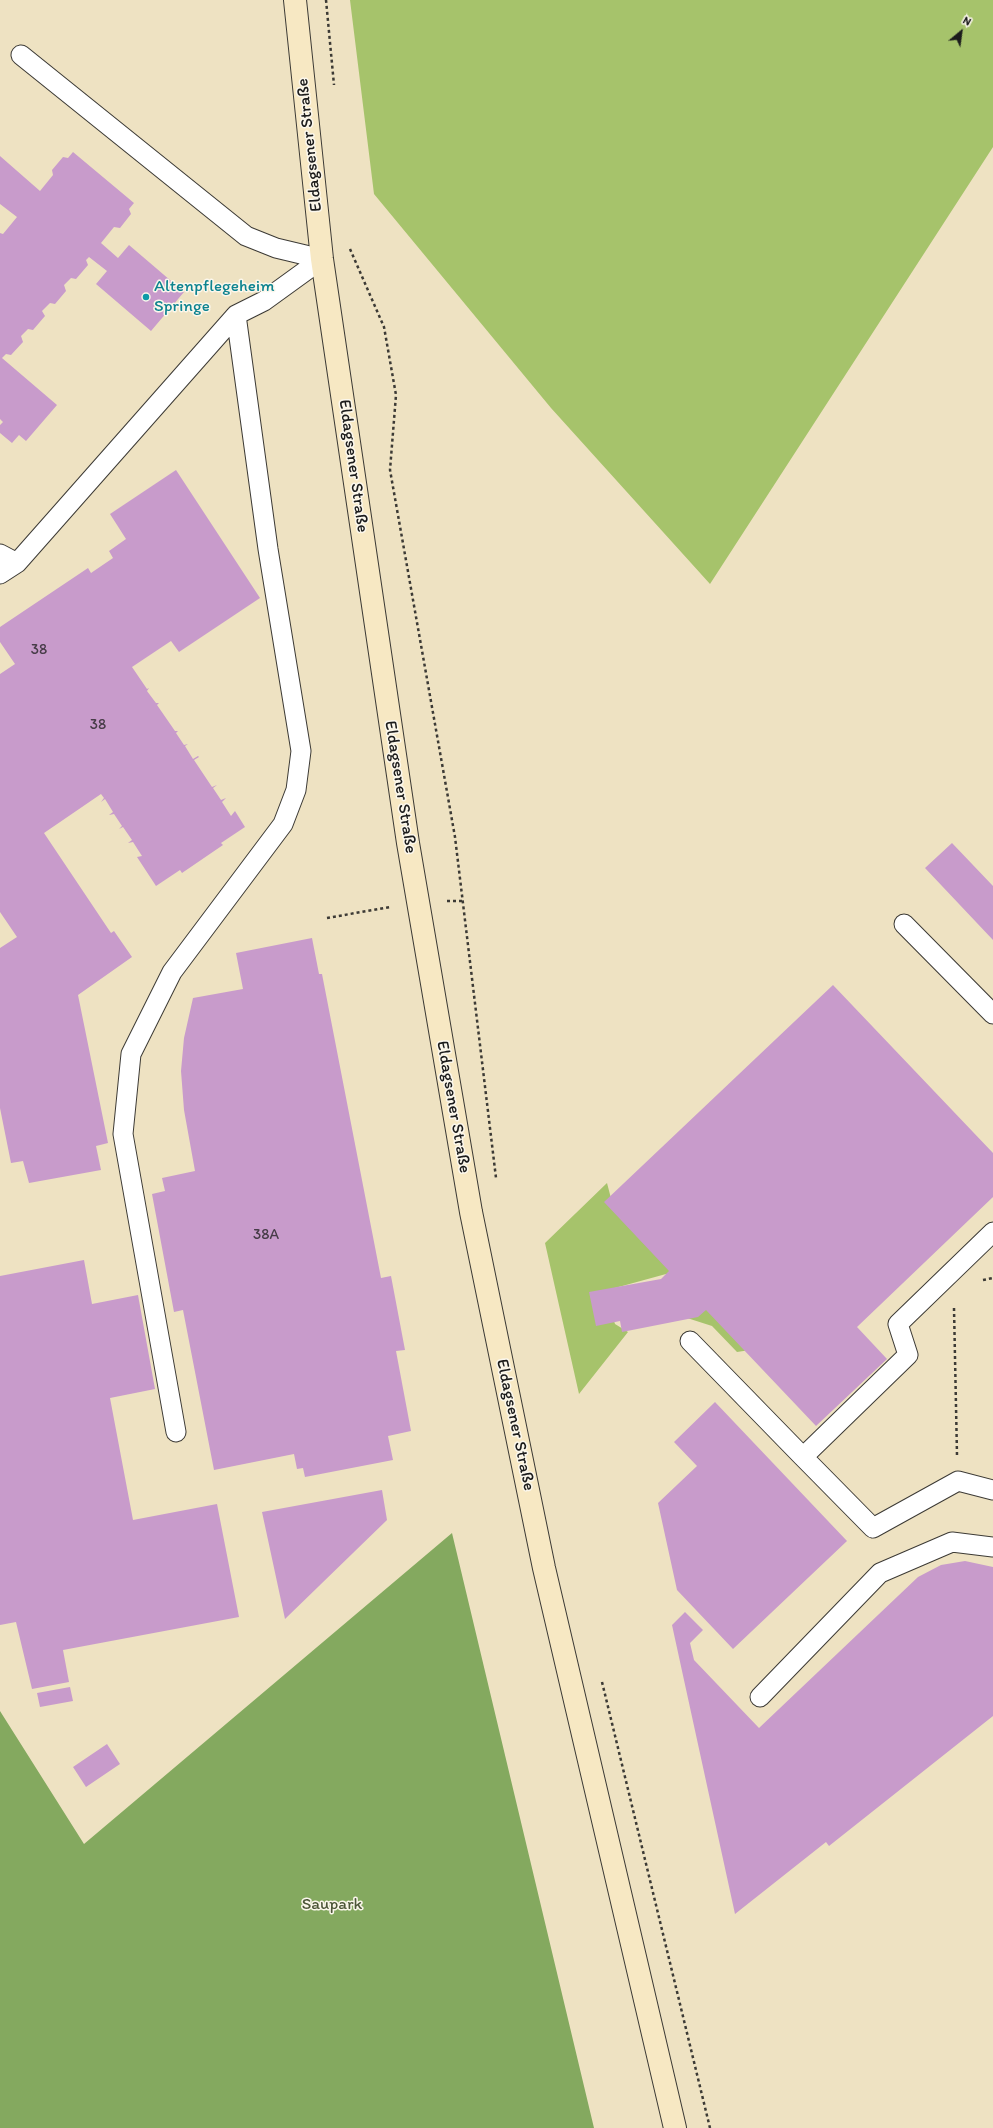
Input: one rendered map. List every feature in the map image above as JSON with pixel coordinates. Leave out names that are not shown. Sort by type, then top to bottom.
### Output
[{"type":"main road","name":"Eldagsener Straße","points":[[296,0],[301,71],[322,259],[408,843],[471,1212],[544,1568],[675,2128]]},
{"type":"lane","points":[[21,55],[246,236],[276,248],[322,259]]},
{"type":"lane","points":[[0,574],[17,563],[236,315],[264,301],[322,259]]},
{"type":"lane","points":[[176,1432],[123,1134],[131,1054],[172,972],[283,824],[296,790],[301,751],[268,549],[236,315]]},
{"type":"lane","points":[[0,554],[17,563]]},
{"type":"lane","points":[[904,924],[993,1014]]},
{"type":"lane","points":[[803,1457],[908,1355],[898,1324],[993,1232]]},
{"type":"lane","points":[[690,1341],[873,1528],[958,1481],[993,1490]]},
{"type":"lane","points":[[760,1698],[880,1573],[952,1542],[993,1547]]},
{"type":"path","points":[[326,0],[335,93]]},
{"type":"path","points":[[350,247],[384,327],[396,395],[390,470],[455,837],[496,1181]]},
{"type":"path","points":[[952,1271],[958,1481]]},
{"type":"path","points":[[601,1680],[710,2128]]},
{"type":"green space","points":[[350,0],[993,0],[993,147],[710,584],[551,408],[374,194]]},
{"type":"green space","points":[[607,1183],[613,1206],[750,1350],[737,1352],[712,1326],[684,1317],[666,1274],[604,1291],[615,1324],[628,1332],[579,1394],[545,1243]]},
{"type":"green space","name":"Saupark","points":[[452,1533],[594,2128],[0,2128],[0,1711],[84,1844]]},
{"type":"building","name":"Altenpflegeheim Springe","points":[[73,152],[134,203],[129,209],[131,214],[120,228],[114,227],[101,243],[118,258],[129,245],[184,292],[151,331],[96,284],[107,271],[89,257],[86,260],[88,265],[76,279],[71,278],[64,285],[66,291],[55,304],[50,303],[42,311],[45,316],[33,330],[28,329],[21,336],[23,342],[11,355],[6,354],[2,358],[57,405],[26,441],[19,435],[12,443],[0,433],[0,425],[3,422],[0,419],[0,233],[3,234],[17,217],[0,204],[0,156],[40,191],[53,175],[52,170],[63,157],[68,158]]},
{"type":"building","points":[[176,470],[260,598],[179,652],[171,641],[132,667],[147,689],[149,688],[147,691],[156,703],[159,703],[157,705],[175,731],[178,731],[176,733],[184,745],[188,744],[185,746],[193,759],[198,756],[199,757],[194,760],[212,787],[217,785],[213,788],[221,800],[226,798],[222,802],[231,816],[235,811],[245,827],[221,843],[223,845],[182,873],[180,870],[156,886],[137,857],[142,856],[133,842],[128,843],[132,840],[123,827],[119,829],[122,826],[114,814],[109,815],[113,812],[105,799],[101,802],[104,798],[101,794],[44,833],[111,933],[114,931],[132,957],[78,995],[108,1143],[96,1146],[101,1170],[29,1183],[23,1161],[11,1163],[0,1108],[0,948],[17,937],[0,912],[0,674],[15,664],[0,642],[0,627],[88,568],[91,573],[113,558],[109,551],[126,539],[110,514]]},
{"type":"building","points":[[952,843],[993,886],[993,940],[925,868]]},
{"type":"building","points":[[312,938],[319,974],[322,974],[381,1278],[391,1276],[405,1350],[396,1351],[411,1431],[388,1436],[393,1460],[305,1477],[303,1468],[297,1469],[294,1454],[214,1470],[183,1310],[174,1312],[152,1194],[165,1191],[162,1178],[195,1171],[184,1110],[181,1071],[184,1038],[193,998],[243,989],[236,953]]},
{"type":"building","points":[[833,985],[993,1153],[993,1197],[857,1327],[887,1359],[816,1426],[706,1310],[698,1317],[622,1332],[620,1321],[596,1326],[589,1292],[661,1279],[669,1271],[604,1202]]},
{"type":"building","points":[[84,1260],[92,1304],[138,1295],[155,1389],[110,1398],[133,1520],[217,1504],[239,1617],[63,1650],[69,1682],[32,1689],[16,1622],[0,1625],[0,1276]]},
{"type":"building","points":[[715,1402],[847,1541],[733,1649],[677,1590],[658,1503],[697,1466],[674,1442]]},
{"type":"building","points":[[382,1490],[387,1520],[285,1619],[262,1512]]},
{"type":"building","points":[[965,1561],[993,1567],[993,1716],[829,1846],[826,1842],[735,1914],[672,1625],[685,1612],[703,1630],[690,1643],[694,1660],[759,1728],[918,1577],[941,1565]]},
{"type":"building","points":[[70,1687],[73,1701],[40,1707],[37,1693]]},
{"type":"building","points":[[107,1744],[120,1764],[86,1787],[73,1767]]},
{"type":"place","name":"Altenpflegeheim Springe","points":[[146,297]]}]
